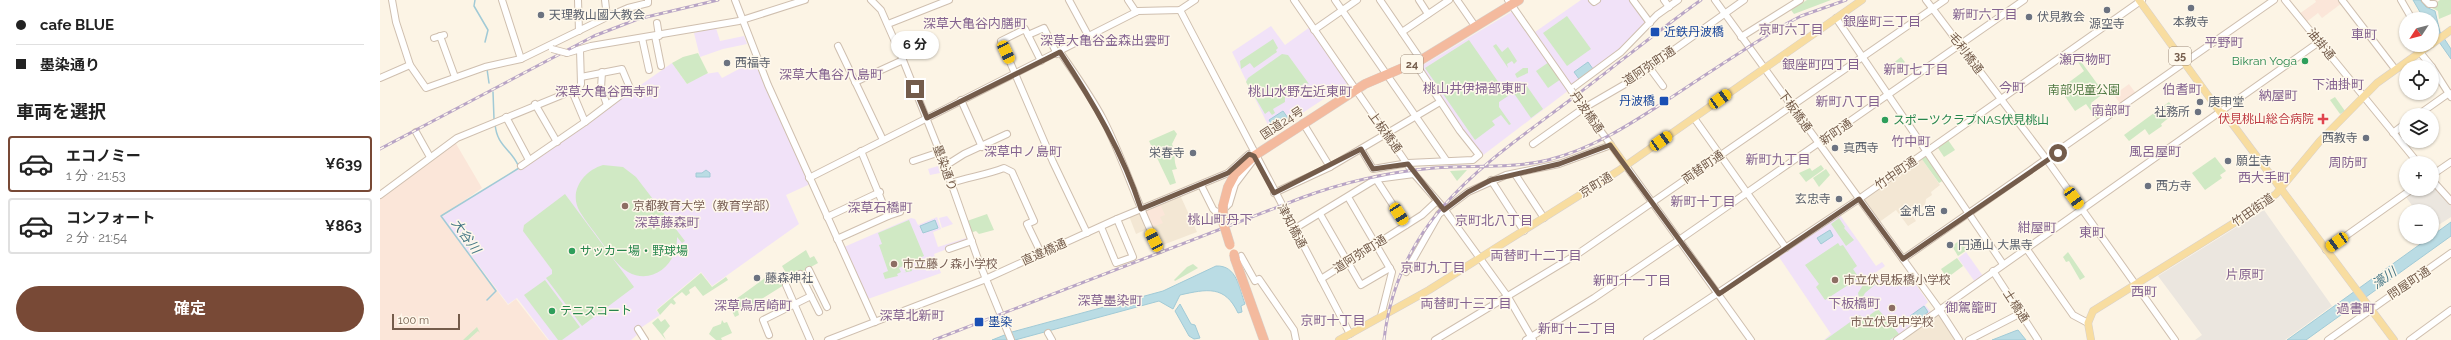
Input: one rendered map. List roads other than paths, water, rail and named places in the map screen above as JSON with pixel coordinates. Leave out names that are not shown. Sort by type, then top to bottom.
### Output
[{"type":"highway","name":"国道24号","points":[[1264,340],[1237,256],[1230,245],[1223,222],[1223,206],[1228,187],[1235,174],[1254,156],[1355,90],[1386,74],[1418,61],[1513,2]]},
{"type":"main road","name":"京町通","points":[[1339,340],[1351,337],[1382,316],[1480,259],[1626,166],[1862,0]]},
{"type":"main road","name":"35","points":[[2140,1],[2220,112],[2225,114],[2394,340]]},
{"type":"main road","name":"竹田街道","points":[[2439,39],[2450,31]]},
{"type":"main road","name":"竹田街道","points":[[2088,323],[2093,311],[2250,213],[2281,189],[2320,141],[2395,69],[2420,52]]},
{"type":"main road","name":"丹波橋通","points":[[1610,145],[1626,166]]},
{"type":"main road","points":[[2088,323],[2091,340]]},
{"type":"street","points":[[392,0],[396,22],[410,65],[426,88],[486,66],[521,59],[551,48],[607,16],[628,8],[648,3],[648,0]]},
{"type":"street","points":[[502,0],[521,59]]},
{"type":"street","points":[[578,0],[579,31]]},
{"type":"street","points":[[605,0],[607,16]]},
{"type":"street","points":[[736,0],[742,21],[827,217],[875,322]]},
{"type":"street","points":[[551,48],[566,53],[591,46],[742,21],[805,0]]},
{"type":"street","name":"墨染通り","points":[[871,0],[882,10],[904,60],[924,118],[940,152],[986,279],[1011,340]]},
{"type":"street","points":[[888,24],[946,0]]},
{"type":"street","points":[[1069,0],[1089,37]]},
{"type":"street","points":[[1128,0],[1136,12]]},
{"type":"street","points":[[810,178],[924,118],[1059,53],[1136,12],[1180,10],[1195,0]]},
{"type":"street","name":"上板橋通","points":[[1294,0],[1414,174],[1444,210],[1508,297],[1530,339]]},
{"type":"street","points":[[1335,0],[1446,160]]},
{"type":"street","points":[[1314,30],[1357,0]]},
{"type":"street","points":[[1361,149],[1373,169],[1446,160],[1472,160],[1479,156],[1440,102],[1402,32],[1380,0]]},
{"type":"street","points":[[1419,0],[1428,14]]},
{"type":"street","points":[[1402,32],[1449,0]]},
{"type":"street","points":[[1457,0],[1475,26]]},
{"type":"street","points":[[1592,0],[1594,2],[1597,0]]},
{"type":"street","points":[[1633,0],[1650,23]]},
{"type":"street","points":[[1664,0],[1669,7]]},
{"type":"street","points":[[1571,90],[1621,52],[1650,23],[1678,0]]},
{"type":"street","name":"下板橋通","points":[[1714,0],[1903,259],[1959,340]]},
{"type":"street","name":"道阿弥町通","points":[[1533,144],[1584,108],[1649,67],[1744,0]]},
{"type":"street","points":[[1741,37],[1800,0]]},
{"type":"street","name":"毛利橋通","points":[[1926,0],[2047,160],[2175,340]]},
{"type":"street","name":"両替町通","points":[[1435,340],[1579,253],[1945,0]]},
{"type":"street","name":"新町通","points":[[1530,339],[1679,240],[1819,144],[1961,46],[2024,0]]},
{"type":"street","points":[[1903,259],[2047,160],[2274,0]]},
{"type":"street","name":"油掛通","points":[[2285,0],[2412,156]]},
{"type":"street","points":[[2342,0],[2395,69]]},
{"type":"street","points":[[2401,0],[2408,12]]},
{"type":"street","points":[[2425,0],[2429,4],[2434,4]]},
{"type":"street","name":"竹中町通","points":[[1647,340],[1719,294],[1859,199],[2140,1]]},
{"type":"street","name":"丹波橋通","points":[[1513,2],[1577,99],[1610,145]]},
{"type":"street","name":"津知橋通","points":[[1180,10],[1254,156],[1351,337]]},
{"type":"street","points":[[1836,18],[2003,264]]},
{"type":"street","points":[[657,23],[657,36],[661,66]]},
{"type":"street","points":[[1028,35],[1044,28],[1102,118],[1160,250]]},
{"type":"street","points":[[1040,61],[1025,29],[1001,41],[1053,162],[1087,233]]},
{"type":"street","points":[[440,36],[455,77]]},
{"type":"street","points":[[642,38],[649,70]]},
{"type":"street","points":[[1897,340],[1938,309],[2082,210],[2319,42]]},
{"type":"street","points":[[838,46],[883,140]]},
{"type":"street","points":[[380,195],[457,138],[535,104],[580,87],[580,50]]},
{"type":"street","points":[[2420,52],[2426,60]]},
{"type":"street","points":[[855,82],[904,60]]},
{"type":"street","points":[[380,78],[410,65]]},
{"type":"street","points":[[1649,67],[1663,86]]},
{"type":"street","points":[[521,166],[585,122],[630,88],[622,69],[581,77]]},
{"type":"street","points":[[602,72],[601,88],[607,105]]},
{"type":"street","points":[[2429,108],[2450,95],[2439,78]]},
{"type":"street","points":[[572,91],[585,122]]},
{"type":"street","points":[[961,100],[982,146]]},
{"type":"street","points":[[1274,193],[1330,167],[1387,135],[1440,102]]},
{"type":"street","points":[[535,104],[557,142]]},
{"type":"street","points":[[506,117],[529,160]]},
{"type":"street","points":[[1694,118],[1786,248]]},
{"type":"street","points":[[1303,123],[1330,167]]},
{"type":"street","points":[[2393,133],[2399,128]]},
{"type":"street","points":[[416,132],[430,157]]},
{"type":"street","points":[[945,166],[1008,134]]},
{"type":"street","points":[[1406,272],[1426,234],[1444,210],[1468,192],[1491,180],[1559,164],[1610,145]]},
{"type":"street","points":[[861,151],[880,192],[888,216]]},
{"type":"street","points":[[913,161],[940,152]]},
{"type":"street","name":"直違橋通","points":[[828,340],[986,279],[1141,209],[1228,173],[1249,154],[1254,156]]},
{"type":"street","points":[[1201,184],[1213,209],[1216,212],[1222,211],[1229,204],[1235,184],[1255,161],[1254,156]]},
{"type":"street","points":[[2439,170],[2451,162]]},
{"type":"street","name":"丹波橋通","points":[[1626,166],[1751,340]]},
{"type":"street","points":[[951,184],[973,176],[988,175],[1004,168],[1012,172],[1034,221],[1027,224],[1041,253]]},
{"type":"street","points":[[1294,229],[1376,179],[1414,174]]},
{"type":"street","points":[[1515,174],[1544,218]]},
{"type":"street","points":[[1376,179],[1406,225]]},
{"type":"street","points":[[1491,180],[1524,231]]},
{"type":"street","points":[[2439,188],[2451,201]]},
{"type":"street","points":[[827,217],[880,192]]},
{"type":"street","points":[[2326,250],[2402,196]]},
{"type":"street","points":[[1348,197],[1392,272],[1382,316]]},
{"type":"street","name":"道阿弥町通","points":[[1320,279],[1422,215],[1437,201]]},
{"type":"street","points":[[837,239],[900,212]]},
{"type":"street","points":[[1320,214],[1361,285],[1390,268]]},
{"type":"street","points":[[1101,227],[1116,263],[1133,257],[1117,220]]},
{"type":"street","points":[[949,250],[972,241]]},
{"type":"street","points":[[2026,248],[2073,314],[2088,323]]},
{"type":"street","name":"問屋町通","points":[[2328,340],[2451,253]]},
{"type":"street","points":[[1237,256],[1255,281],[1259,279],[1294,330],[1296,340]]},
{"type":"street","points":[[809,270],[827,307]]},
{"type":"street","name":"土橋通","points":[[1993,271],[2038,340]]},
{"type":"street","points":[[800,274],[819,312]]},
{"type":"street","points":[[786,285],[810,340]]},
{"type":"street","points":[[769,335],[763,320],[795,304],[818,289]]},
{"type":"street","points":[[2410,340],[2451,310]]},
{"type":"street","points":[[1969,340],[2021,314]]},
{"type":"street","points":[[638,329],[645,340]]},
{"type":"street","points":[[1048,333],[1052,340]]},
{"type":"water","points":[[2413,0],[2420,0],[2426,7],[2435,12],[2420,12]]},
{"type":"water","points":[[2439,28],[2451,49],[2451,59],[2439,42]]},
{"type":"water","points":[[1588,62],[1593,69],[1579,79],[1574,72]]},
{"type":"water","points":[[1283,111],[1288,118],[1274,128],[1269,120]]},
{"type":"water","points":[[706,170],[710,173],[710,177],[696,177],[696,173],[702,173]]},
{"type":"water","points":[[935,220],[938,228],[923,233],[920,226]]},
{"type":"water","name":"濠川","points":[[2451,222],[2451,236],[2306,340],[2287,340],[2420,244],[2439,244],[2439,231]]},
{"type":"water","points":[[1830,230],[1833,236],[1821,244],[1817,238]]},
{"type":"water","points":[[1216,266],[1229,269],[1233,273],[1239,285],[1245,304],[1241,306],[1242,312],[1238,313],[1233,304],[1221,293],[1214,291],[1199,291],[1180,295],[1173,309],[1159,301],[1015,340],[992,340],[1012,332],[1163,291]]},
{"type":"water","points":[[1180,304],[1191,324],[1195,325],[1200,338],[1194,339],[1189,336],[1175,311]]},
{"type":"water","points":[[1924,306],[1928,312],[1915,322],[1910,316]]},
{"type":"water","points":[[2018,330],[2026,340],[1992,340],[2015,331]]},
{"type":"waterway","name":"大谷川","points":[[475,0],[474,6],[488,30],[485,42]]},
{"type":"waterway","name":"大谷川","points":[[487,69],[489,83]]},
{"type":"waterway","name":"大谷川","points":[[493,92],[494,119]]},
{"type":"waterway","name":"大谷川","points":[[495,124],[498,137],[518,165]]},
{"type":"waterway","name":"大谷川","points":[[487,300],[496,291],[441,216],[519,168]]},
{"type":"railway","points":[[380,149],[594,36],[638,19],[718,0]]},
{"type":"railway","points":[[1384,340],[1393,297],[1407,259],[1428,226],[1452,196],[1480,169],[1511,144],[1701,0]]},
{"type":"railway","points":[[934,340],[1333,187],[1366,178],[1400,172],[1448,167],[1505,166],[1534,163],[1582,149],[1628,125],[1782,26],[1801,16],[1846,0]]},
{"type":"place","name":"本教寺","points":[[2191,8]]},
{"type":"place","name":"源空寺","points":[[2107,10]]},
{"type":"place","name":"天理教山國大教会","points":[[541,15]]},
{"type":"place","name":"伏見教会","points":[[2029,17]]},
{"type":"place","name":"近鉄丹波橋","points":[[1655,32]]},
{"type":"place","name":"Bikran Yoga","points":[[2305,61]]},
{"type":"place","name":"西福寺","points":[[727,63]]},
{"type":"place","name":"丹波橋","points":[[1664,101]]},
{"type":"place","name":"庚申堂","points":[[2200,102]]},
{"type":"place","name":"社務所","points":[[2198,112]]},
{"type":"place","name":"伏見桃山総合病院","points":[[2323,119]]},
{"type":"place","name":"スポーツクラブNAS伏見桃山","points":[[1885,120]]},
{"type":"place","name":"西教寺","points":[[2366,138]]},
{"type":"place","name":"真西寺","points":[[1835,148]]},
{"type":"place","name":"栄春寺","points":[[1193,153]]},
{"type":"place","name":"願生寺","points":[[2228,161]]},
{"type":"place","name":"西方寺","points":[[2148,186]]},
{"type":"place","name":"玄忠寺","points":[[1839,199]]},
{"type":"place","name":"京都教育大学（教育学部）","points":[[625,206]]},
{"type":"place","name":"金札宮","points":[[1944,211]]},
{"type":"place","name":"円通山 大黒寺","points":[[1950,245]]},
{"type":"place","name":"サッカー場・野球場","points":[[572,251]]},
{"type":"place","name":"市立藤ノ森小学校","points":[[894,264]]},
{"type":"place","name":"藤森神社","points":[[757,278]]},
{"type":"place","name":"市立伏見板橋小学校","points":[[1835,280]]},
{"type":"place","name":"市立伏見中学校","points":[[1892,308]]},
{"type":"place","name":"テニスコート","points":[[552,311]]},
{"type":"place","name":"墨染","points":[[979,322]]},
{"type":"district","name":"新町六丁目","points":[[1985,14]]},
{"type":"district","name":"銀座町三丁目","points":[[1882,21]]},
{"type":"district","name":"深草大亀谷内膳町","points":[[975,23]]},
{"type":"district","name":"京町六丁目","points":[[1791,29]]},
{"type":"district","name":"車町","points":[[2364,34]]},
{"type":"district","name":"深草大亀谷金森出雲町","points":[[1105,40]]},
{"type":"district","name":"平野町","points":[[2224,42]]},
{"type":"district","name":"瀬戸物町","points":[[2085,59]]},
{"type":"district","name":"銀座町四丁目","points":[[1821,64]]},
{"type":"district","name":"新町七丁目","points":[[1916,69]]},
{"type":"district","name":"深草大亀谷八島町","points":[[831,74]]},
{"type":"district","name":"下油掛町","points":[[2338,84]]},
{"type":"district","name":"今町","points":[[2012,87]]},
{"type":"district","name":"桃山井伊掃部東町","points":[[1475,88]]},
{"type":"district","name":"伯耆町","points":[[2182,89]]},
{"type":"district","name":"深草大亀谷西寺町","points":[[607,91]]},
{"type":"district","name":"桃山水野左近東町","points":[[1300,91]]},
{"type":"district","name":"納屋町","points":[[2278,95]]},
{"type":"district","name":"新町八丁目","points":[[1848,101]]},
{"type":"district","name":"南部町","points":[[2111,110]]},
{"type":"district","name":"竹中町","points":[[1911,141]]},
{"type":"district","name":"深草中ノ島町","points":[[1023,151]]},
{"type":"district","name":"風呂屋町","points":[[2155,151]]},
{"type":"district","name":"新町九丁目","points":[[1778,159]]},
{"type":"district","name":"周防町","points":[[2348,162]]},
{"type":"district","name":"西大手町","points":[[2264,177]]},
{"type":"district","name":"新町十丁目","points":[[1703,201]]},
{"type":"district","name":"深草石橋町","points":[[880,207]]},
{"type":"district","name":"桃山町丹下","points":[[1220,219]]},
{"type":"district","name":"京町北八丁目","points":[[1494,220]]},
{"type":"district","name":"深草藤森町","points":[[667,222]]},
{"type":"district","name":"紺屋町","points":[[2037,227]]},
{"type":"district","name":"東町","points":[[2092,232]]},
{"type":"district","name":"両替町十二丁目","points":[[1536,255]]},
{"type":"district","name":"京町九丁目","points":[[1433,267]]},
{"type":"district","name":"片原町","points":[[2245,274]]},
{"type":"district","name":"新町十一丁目","points":[[1632,280]]},
{"type":"district","name":"西町","points":[[2144,291]]},
{"type":"district","name":"深草墨染町","points":[[1110,300]]},
{"type":"district","name":"両替町十三丁目","points":[[1466,303]]},
{"type":"district","name":"下板橋町","points":[[1854,303]]},
{"type":"district","name":"深草鳥居崎町","points":[[753,305]]},
{"type":"district","name":"御駕籠町","points":[[1971,307]]},
{"type":"district","name":"過書町","points":[[2356,308]]},
{"type":"district","name":"深草北新町","points":[[912,315]]},
{"type":"district","name":"京町十丁目","points":[[1333,320]]},
{"type":"district","name":"新町十二丁目","points":[[1577,328]]},
{"type":"park label","name":"南部児童公園","points":[[2084,90]]}]
